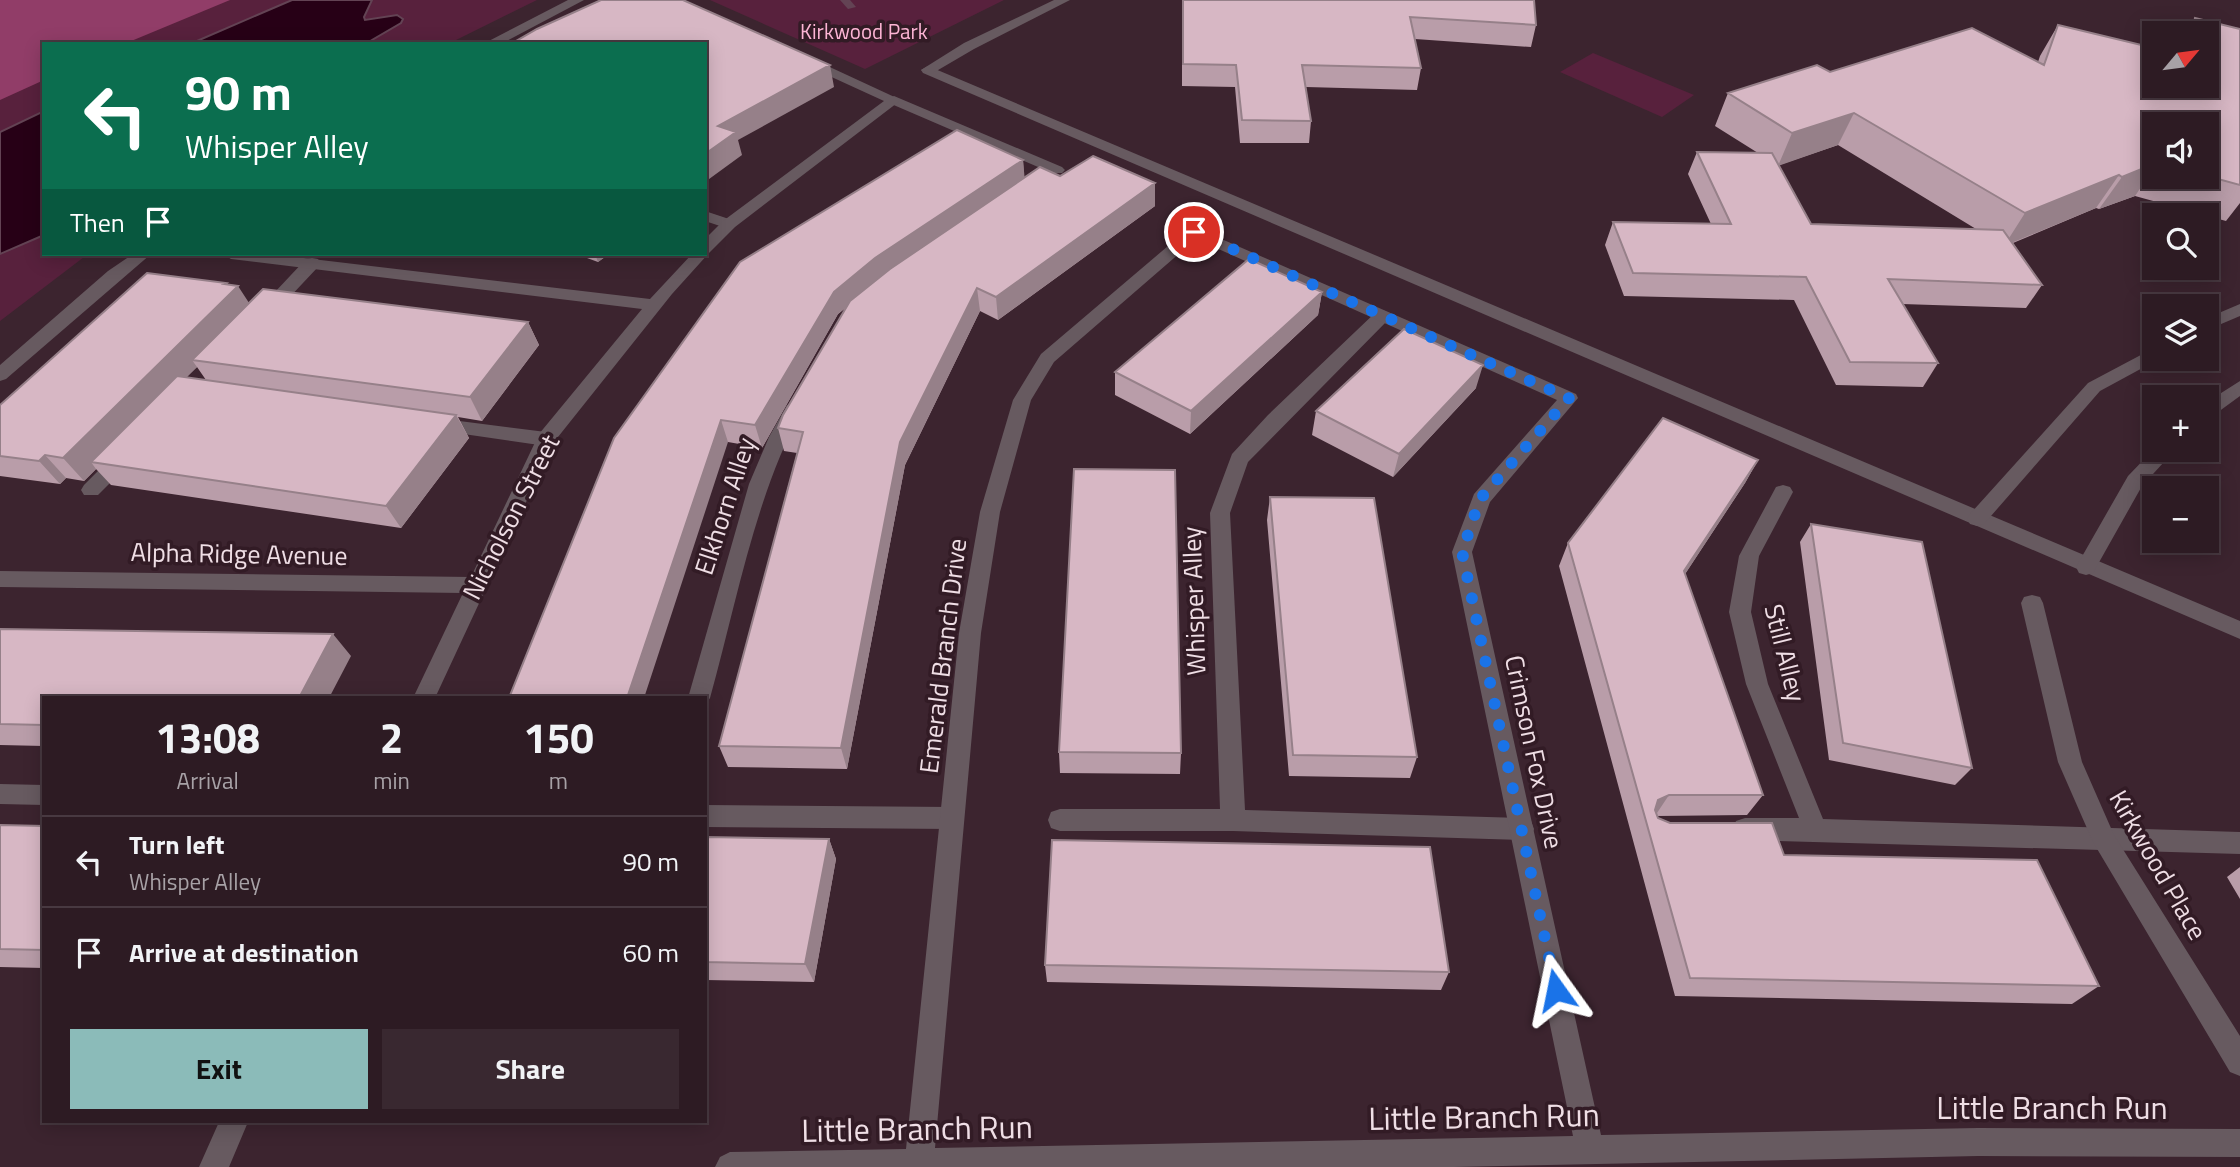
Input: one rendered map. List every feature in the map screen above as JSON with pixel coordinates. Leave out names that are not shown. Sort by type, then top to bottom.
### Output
[{"type":"street","points":[[494,42],[578,0]]},
{"type":"street","points":[[1064,0],[969,46],[928,70],[2087,567],[2240,630]]},
{"type":"street","points":[[796,56],[1057,170],[1034,185]]},
{"type":"street","points":[[707,247],[729,224],[894,100]]},
{"type":"street","points":[[707,217],[729,224]]},
{"type":"street","name":"Emerald Branch Drive","points":[[919,1164],[970,633],[990,512],[1022,400],[1047,358],[1194,232],[1382,316]]},
{"type":"street","points":[[0,375],[114,275],[140,256]]},
{"type":"street","points":[[249,256],[654,305]]},
{"type":"street","name":"Nicholson Street","points":[[425,696],[546,439],[654,305],[699,256]]},
{"type":"street","points":[[257,322],[312,263]]},
{"type":"street","points":[[2219,319],[2240,309]]},
{"type":"street","name":"Crimson Fox Drive","points":[[1382,316],[1569,398],[1480,499],[1462,552],[1590,1150]]},
{"type":"street","name":"Whisper Alley","points":[[1233,820],[1220,513],[1239,459],[1275,420],[1382,316]]},
{"type":"street","points":[[1977,519],[2094,387],[2142,361]]},
{"type":"street","points":[[2219,402],[2240,387]]},
{"type":"street","name":"Elkhorn Alley","points":[[700,696],[759,484],[778,437],[805,390]]},
{"type":"street","points":[[424,422],[546,439]]},
{"type":"street","points":[[91,490],[137,444]]},
{"type":"street","points":[[2087,567],[2135,481],[2153,462]]},
{"type":"street","name":"Still Alley","points":[[1783,492],[1749,556],[1740,612],[1757,684],[1815,829]]},
{"type":"street","name":"Alpha Ridge Avenue","points":[[0,579],[477,584]]},
{"type":"street","name":"Kirkwood Place","points":[[2032,603],[2070,762],[2105,842],[2240,1062]]},
{"type":"street","points":[[0,794],[42,795]]},
{"type":"street","points":[[707,816],[952,818]]},
{"type":"street","points":[[1060,820],[1233,820],[1522,829]]},
{"type":"street","points":[[1723,829],[2004,835],[2105,842],[2240,843]]},
{"type":"street","points":[[214,1167],[234,1123]]},
{"type":"street","name":"Little Branch Run","points":[[730,1167],[1978,1142],[2240,1143]]},
{"type":"green space","points":[[0,0],[537,0],[452,42],[42,42],[42,256],[85,256],[0,321]]},
{"type":"green space","name":"Kirkwood Park","points":[[710,0],[1004,0],[865,69]]},
{"type":"green space","points":[[1593,53],[1694,95],[1662,117],[1560,72]]},
{"type":"shaded area","points":[[0,0],[230,0],[129,42],[42,42],[42,81],[0,100]]},
{"type":"shaded area","points":[[292,0],[372,0],[365,20],[397,15],[403,19],[401,23],[368,42],[195,42]]},
{"type":"shaded area","points":[[42,112],[42,236],[0,254],[0,132]]},
{"type":"building","points":[[601,0],[683,0],[830,65],[718,126],[736,132],[707,153],[707,42],[514,42]]},
{"type":"building","points":[[1183,0],[1534,0],[1536,25],[1410,17],[1421,68],[1302,65],[1311,121],[1242,120],[1236,65],[1183,64]]},
{"type":"building","points":[[2219,24],[2240,29],[2240,185],[2219,179],[2219,112],[2142,112],[2142,169],[2122,177],[2119,175],[2025,213],[1854,113],[1792,133],[1728,93],[1817,65],[1830,72],[1972,28],[2044,65],[2058,25],[2142,45],[2142,98],[2219,98]]},
{"type":"building","points":[[957,130],[1023,160],[875,258],[834,292],[755,425],[721,420],[628,696],[510,696],[614,438],[740,262]]},
{"type":"building","points":[[1697,152],[1772,153],[1811,224],[2003,230],[2042,285],[1888,279],[1938,363],[1850,362],[1806,277],[1633,273],[1613,222],[1731,224]]},
{"type":"building","points":[[1093,156],[1155,183],[996,297],[977,288],[900,442],[841,748],[719,746],[803,432],[778,428],[850,301],[890,269],[1040,167],[1060,176]]},
{"type":"building","points":[[1249,259],[1322,292],[1191,411],[1115,372]]},
{"type":"building","points":[[147,273],[238,286],[63,458],[45,455],[39,461],[0,456],[0,405]]},
{"type":"building","points":[[263,289],[528,322],[470,397],[192,360]]},
{"type":"building","points":[[1404,329],[1483,365],[1399,454],[1316,411]]},
{"type":"building","points":[[177,376],[456,415],[386,506],[91,462]]},
{"type":"building","points":[[1663,418],[1758,460],[1684,571],[1763,795],[1669,795],[1658,800],[1655,810],[1658,818],[1670,823],[1772,823],[1784,855],[2037,860],[2099,986],[1690,978],[1568,543]]},
{"type":"building","points":[[1074,469],[1175,470],[1181,753],[1059,752]]},
{"type":"building","points":[[1270,497],[1374,498],[1417,757],[1293,755]]},
{"type":"building","points":[[1811,524],[1922,542],[1972,768],[1843,743]]},
{"type":"building","points":[[0,629],[333,634],[300,696],[42,696],[42,725],[0,724]]},
{"type":"building","points":[[0,825],[42,826],[42,950],[0,949]]},
{"type":"building","points":[[707,837],[829,839],[805,964],[707,962]]},
{"type":"building","points":[[1052,840],[1430,847],[1449,972],[1045,965]]},
{"type":"waterway","points":[[845,0],[851,7]]},
{"type":"route","points":[[1194,232],[1569,398],[1480,499],[1462,552],[1556,990]]}]
